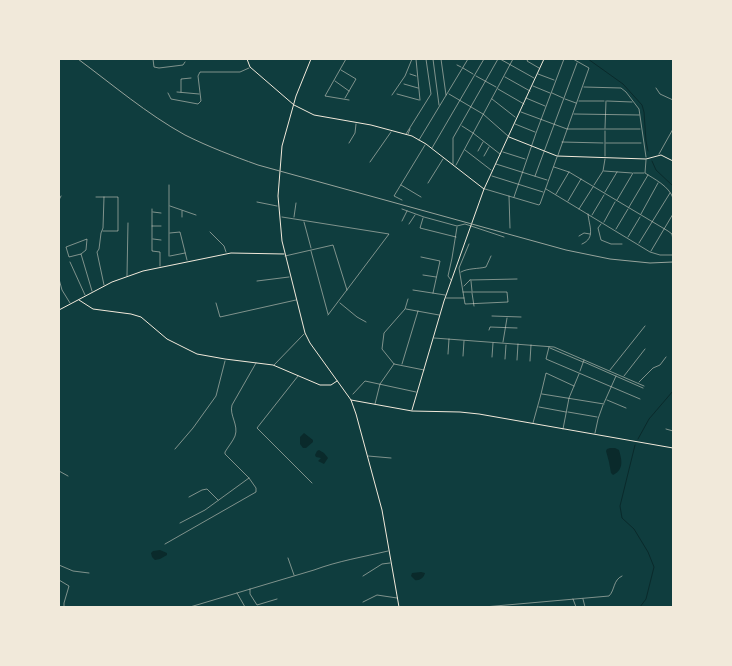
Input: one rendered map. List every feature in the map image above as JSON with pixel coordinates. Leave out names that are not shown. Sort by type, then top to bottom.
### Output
[{"type":"main road","points":[[247,59],[250,67],[294,106],[314,115],[406,134],[432,148],[484,189]]},
{"type":"main road","points":[[311,59],[303,77],[282,146],[279,166],[278,206],[285,255],[305,333],[310,343],[351,400],[382,510],[390,563],[399,607]]},
{"type":"main road","points":[[412,411],[445,298],[484,189],[544,59]]},
{"type":"main road","points":[[509,136],[557,156],[646,159],[659,155],[673,161]]},
{"type":"main road","points":[[59,310],[104,286],[127,276],[160,267],[227,254],[285,255]]},
{"type":"main road","points":[[79,300],[93,309],[138,316],[148,322],[167,339],[197,354],[225,360],[274,365],[324,386],[331,385],[337,381]]},
{"type":"main road","points":[[351,400],[412,411],[460,412],[673,448]]},
{"type":"street","points":[[153,59],[154,67],[159,68],[183,65],[185,62]]},
{"type":"street","points":[[346,59],[325,96],[349,100]]},
{"type":"street","points":[[392,95],[405,76],[412,59]]},
{"type":"street","points":[[397,94],[420,100],[416,59]]},
{"type":"street","points":[[406,134],[431,94],[426,59]]},
{"type":"street","points":[[433,59],[439,106]]},
{"type":"street","points":[[441,59],[446,96]]},
{"type":"street","points":[[419,140],[468,59]]},
{"type":"street","points":[[432,148],[484,59]]},
{"type":"street","points":[[454,166],[453,138],[498,59]]},
{"type":"street","points":[[500,59],[535,79]]},
{"type":"street","points":[[454,166],[513,59]]},
{"type":"street","points":[[528,59],[527,61],[540,68]]},
{"type":"street","points":[[514,197],[531,146],[564,59]]},
{"type":"street","points":[[484,189],[514,197],[536,206],[540,204],[589,68],[573,59]]},
{"type":"street","points":[[535,176],[578,62]]},
{"type":"street","points":[[457,65],[524,104]]},
{"type":"street","points":[[168,93],[171,99],[198,104],[200,102],[198,76],[200,72],[243,72],[250,67]]},
{"type":"street","points":[[340,69],[356,79],[344,99]]},
{"type":"street","points":[[538,73],[556,80]]},
{"type":"street","points":[[410,74],[417,76]]},
{"type":"street","points":[[504,76],[530,91]]},
{"type":"street","points":[[182,92],[181,79],[191,78]]},
{"type":"street","points":[[334,81],[350,91]]},
{"type":"street","points":[[404,84],[419,89]]},
{"type":"street","points":[[532,86],[577,103]]},
{"type":"street","points":[[583,87],[621,88],[634,102],[639,109],[640,115],[646,159],[645,173]]},
{"type":"street","points":[[656,88],[660,94],[673,100]]},
{"type":"street","points":[[177,92],[200,94]]},
{"type":"street","points":[[447,94],[483,114],[509,136]]},
{"type":"street","points":[[491,98],[517,118]]},
{"type":"street","points":[[526,98],[546,106]]},
{"type":"street","points":[[578,101],[634,102]]},
{"type":"street","points":[[579,209],[603,171],[605,158],[606,101]]},
{"type":"street","points":[[520,112],[567,128],[605,130],[641,129]]},
{"type":"street","points":[[572,114],[640,115]]},
{"type":"street","points":[[349,143],[355,133],[356,123]]},
{"type":"street","points":[[514,124],[536,133]]},
{"type":"street","points":[[460,125],[500,154]]},
{"type":"street","points":[[408,135],[410,128]]},
{"type":"street","points":[[659,155],[673,129]]},
{"type":"street","points":[[370,162],[392,130]]},
{"type":"street","points":[[478,151],[484,141]]},
{"type":"street","points":[[562,142],[643,143]]},
{"type":"street","points":[[402,200],[394,196],[426,144]]},
{"type":"street","points":[[484,156],[490,146]]},
{"type":"street","points":[[464,149],[492,171]]},
{"type":"street","points":[[502,152],[526,160]]},
{"type":"street","points":[[428,183],[444,158]]},
{"type":"street","points":[[496,164],[548,180]]},
{"type":"street","points":[[553,167],[569,172],[641,215],[672,234],[673,240]]},
{"type":"street","points":[[603,171],[645,173],[659,182],[670,192],[673,198]]},
{"type":"street","points":[[556,195],[569,172]]},
{"type":"street","points":[[592,216],[618,172]]},
{"type":"street","points":[[622,244],[611,244],[601,240],[598,228],[633,173]]},
{"type":"street","points":[[615,230],[648,175]]},
{"type":"street","points":[[490,176],[544,192]]},
{"type":"street","points":[[567,202],[581,179]]},
{"type":"street","points":[[627,238],[659,182]]},
{"type":"street","points":[[169,185],[169,256],[185,253]]},
{"type":"street","points":[[401,185],[421,197]]},
{"type":"street","points":[[545,189],[650,252],[660,255],[673,255]]},
{"type":"street","points":[[638,244],[670,192]]},
{"type":"street","points":[[59,200],[61,196]]},
{"type":"street","points":[[509,196],[510,228]]},
{"type":"street","points":[[96,197],[118,197],[118,231],[102,230]]},
{"type":"street","points":[[104,197],[103,228],[98,255],[104,286]]},
{"type":"street","points":[[257,202],[278,206]]},
{"type":"street","points":[[294,219],[296,203]]},
{"type":"street","points":[[168,205],[196,215]]},
{"type":"street","points":[[402,209],[457,226],[465,224],[504,237]]},
{"type":"street","points":[[152,210],[152,251],[160,252],[160,267]]},
{"type":"street","points":[[182,210],[182,217]]},
{"type":"street","points":[[402,220],[408,211]]},
{"type":"street","points":[[152,212],[161,213]]},
{"type":"street","points":[[409,224],[415,214]]},
{"type":"street","points":[[582,244],[587,241],[591,234],[588,214]]},
{"type":"street","points":[[650,252],[673,214]]},
{"type":"street","points":[[279,216],[294,219],[304,220],[389,234],[348,291],[328,315],[304,220]]},
{"type":"street","points":[[424,217],[420,228],[456,238]]},
{"type":"street","points":[[127,276],[128,223]]},
{"type":"street","points":[[152,226],[161,226]]},
{"type":"street","points":[[451,280],[448,276],[457,226]]},
{"type":"street","points":[[169,233],[180,232],[187,262]]},
{"type":"street","points":[[210,232],[224,246],[227,254]]},
{"type":"street","points":[[579,236],[584,233],[591,234]]},
{"type":"street","points":[[87,239],[86,250],[81,254],[69,257],[66,247],[87,239]]},
{"type":"street","points":[[152,239],[161,240]]},
{"type":"street","points":[[463,292],[507,292],[508,302],[465,304],[463,292],[463,287],[459,268],[469,244]]},
{"type":"street","points":[[285,255],[333,245],[348,291]]},
{"type":"street","points":[[81,254],[92,292]]},
{"type":"street","points":[[460,272],[464,270],[486,267],[491,256]]},
{"type":"street","points":[[421,257],[440,261],[433,293]]},
{"type":"street","points":[[70,262],[85,296]]},
{"type":"street","points":[[423,275],[436,277]]},
{"type":"street","points":[[257,280],[291,276]]},
{"type":"street","points":[[59,279],[62,290],[71,304]]},
{"type":"street","points":[[463,287],[470,280],[517,279]]},
{"type":"street","points":[[470,280],[474,306]]},
{"type":"street","points":[[413,290],[446,295]]},
{"type":"street","points":[[445,298],[464,298]]},
{"type":"street","points":[[216,303],[220,317],[297,299]]},
{"type":"street","points":[[394,364],[382,348],[384,333],[405,309],[408,299]]},
{"type":"street","points":[[339,302],[357,317],[366,322]]},
{"type":"street","points":[[405,309],[440,315]]},
{"type":"street","points":[[402,364],[418,311]]},
{"type":"street","points":[[492,316],[521,317]]},
{"type":"street","points":[[503,343],[507,317]]},
{"type":"street","points":[[610,370],[645,326]]},
{"type":"street","points":[[489,330],[490,327],[517,328]]},
{"type":"street","points":[[274,365],[305,333]]},
{"type":"street","points":[[433,338],[531,344],[554,347],[638,382],[644,386]]},
{"type":"street","points":[[448,354],[449,339]]},
{"type":"street","points":[[463,356],[464,340]]},
{"type":"street","points":[[492,357],[493,342]]},
{"type":"street","points":[[505,359],[506,343]]},
{"type":"street","points":[[517,360],[518,344]]},
{"type":"street","points":[[530,361],[531,344]]},
{"type":"street","points":[[549,347],[546,359],[640,399]]},
{"type":"street","points":[[549,347],[643,388]]},
{"type":"street","points":[[624,376],[645,349]]},
{"type":"street","points":[[638,382],[653,368],[660,365],[666,357]]},
{"type":"street","points":[[563,429],[570,398],[584,359]]},
{"type":"street","points":[[175,449],[194,428],[216,396],[225,360]]},
{"type":"street","points":[[165,544],[256,492],[256,488],[249,478],[225,454],[225,452],[235,435],[236,428],[231,411],[232,404],[256,364]]},
{"type":"street","points":[[394,364],[402,364],[424,370]]},
{"type":"street","points":[[375,404],[380,384],[394,364]]},
{"type":"street","points":[[532,424],[546,374],[574,386]]},
{"type":"street","points":[[298,375],[257,428],[312,482]]},
{"type":"street","points":[[594,435],[598,417],[616,376]]},
{"type":"street","points":[[352,394],[364,381],[418,392]]},
{"type":"street","points":[[541,394],[604,404]]},
{"type":"street","points":[[606,399],[626,408]]},
{"type":"street","points":[[538,407],[598,417]]},
{"type":"street","points":[[666,430],[673,430]]},
{"type":"street","points":[[368,456],[391,458]]},
{"type":"street","points":[[59,471],[68,476]]},
{"type":"street","points":[[180,523],[219,501],[249,478]]},
{"type":"street","points":[[189,497],[207,489],[219,501]]},
{"type":"street","points":[[190,607],[333,563],[388,551]]},
{"type":"street","points":[[288,558],[294,576]]},
{"type":"street","points":[[363,576],[377,567],[390,563]]},
{"type":"street","points":[[59,565],[73,571],[89,573]]},
{"type":"street","points":[[484,607],[606,596],[611,594],[617,580],[622,576]]},
{"type":"street","points":[[59,580],[69,586],[64,607]]},
{"type":"street","points":[[250,588],[250,594],[257,605],[277,600]]},
{"type":"street","points":[[237,593],[245,607]]},
{"type":"street","points":[[362,602],[377,595],[397,598]]},
{"type":"street","points":[[582,597],[585,607]]},
{"type":"street","points":[[573,598],[576,607]]},
{"type":"water","points":[[304,433],[313,440],[313,442],[306,448],[303,448],[300,444],[300,437]]},
{"type":"water","points":[[610,448],[619,450],[621,457],[621,468],[613,475],[611,473],[606,451]]},
{"type":"water","points":[[319,450],[328,458],[324,464],[318,461],[321,458],[316,457],[315,455]]},
{"type":"water","points":[[160,550],[167,553],[167,555],[155,560],[151,553],[153,551]]},
{"type":"water","points":[[412,573],[425,573],[420,580],[415,580],[411,576]]},
{"type":"waterway","points":[[588,59],[623,84],[642,105],[648,151]]},
{"type":"waterway","points":[[652,161],[656,170],[673,186]]},
{"type":"waterway","points":[[638,439],[649,419],[673,391]]},
{"type":"waterway","points":[[635,445],[620,506],[622,518],[634,529],[648,552],[654,567],[646,599],[640,607]]},
{"type":"railway","points":[[78,59],[144,109],[171,127],[185,135],[230,155],[258,165],[566,250],[610,259],[650,263],[673,262]]}]
